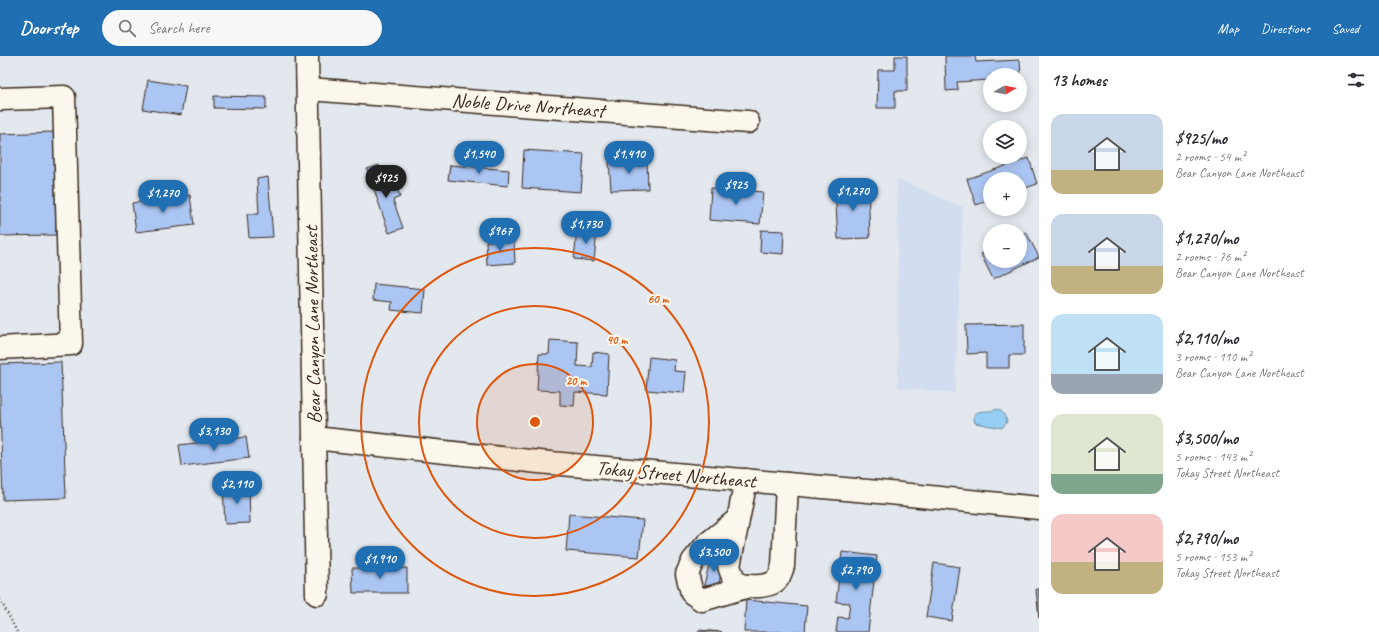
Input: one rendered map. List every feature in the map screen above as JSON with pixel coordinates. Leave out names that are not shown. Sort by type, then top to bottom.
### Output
[{"type":"street","name":"Bear Canyon Lane Northeast","points":[[307,56],[317,594]]},
{"type":"street","name":"Noble Drive Northeast","points":[[308,89],[748,122]]},
{"type":"street","points":[[0,99],[64,97],[71,344],[0,348]]},
{"type":"street","name":"Tokay Street Northeast","points":[[314,438],[539,462],[890,493],[1039,508]]},
{"type":"street","points":[[746,480],[729,566],[733,577],[738,584],[749,586],[761,586],[774,583],[780,576],[783,566],[788,484]]},
{"type":"street","points":[[738,519],[707,544],[693,561],[687,574],[692,593],[702,600],[749,586]]},
{"type":"path","points":[[0,599],[17,632]]},
{"type":"shaded area","points":[[897,179],[963,207],[955,393],[898,388]]},
{"type":"water","points":[[997,409],[1002,412],[1007,422],[1002,428],[975,423],[974,418],[977,412]]},
{"type":"building","points":[[895,56],[907,56],[907,91],[895,91],[895,108],[877,108],[878,70],[895,70]]},
{"type":"building","points":[[945,56],[975,56],[976,62],[1020,60],[1020,68],[983,68],[983,80],[957,82],[958,90],[946,91]]},
{"type":"building","points":[[148,80],[186,86],[181,115],[143,109]]},
{"type":"building","points":[[214,96],[266,97],[266,109],[214,108]]},
{"type":"building","points":[[54,132],[56,235],[0,236],[0,134]]},
{"type":"building","points":[[524,150],[584,154],[581,192],[522,188]]},
{"type":"building","points":[[1029,158],[1037,184],[1027,188],[1027,172],[988,172],[1011,164],[1027,164],[1027,159]]},
{"type":"building","points":[[647,160],[648,189],[611,190],[609,161]]},
{"type":"building","points":[[379,165],[386,185],[395,182],[400,197],[393,200],[403,228],[389,233],[367,169]]},
{"type":"building","points":[[450,165],[509,170],[508,186],[448,180]]},
{"type":"building","points":[[983,174],[983,202],[976,205],[967,179]]},
{"type":"building","points":[[268,177],[273,237],[249,238],[247,214],[259,214],[257,179]]},
{"type":"building","points":[[868,185],[870,238],[838,239],[835,187]]},
{"type":"building","points":[[711,188],[763,192],[760,224],[709,220]]},
{"type":"building","points":[[190,195],[194,225],[136,232],[132,203]]},
{"type":"building","points":[[577,229],[597,231],[594,261],[574,259]]},
{"type":"building","points":[[761,230],[784,231],[783,254],[760,252]]},
{"type":"building","points":[[1027,234],[1039,257],[1027,263]]},
{"type":"building","points":[[514,240],[515,263],[487,265],[486,241]]},
{"type":"building","points":[[988,268],[1016,268],[993,279]]},
{"type":"building","points":[[374,284],[425,289],[423,313],[391,310],[392,302],[373,300]]},
{"type":"building","points":[[1024,324],[1024,355],[1009,355],[1009,368],[986,368],[986,353],[967,354],[966,325]]},
{"type":"building","points":[[550,340],[578,342],[577,366],[592,367],[593,352],[609,354],[607,394],[575,392],[574,406],[560,405],[560,391],[537,390],[539,354],[549,354]]},
{"type":"building","points":[[649,357],[675,360],[674,371],[686,372],[684,393],[646,390]]},
{"type":"building","points":[[61,362],[66,498],[3,500],[0,364]]},
{"type":"building","points":[[246,437],[249,458],[182,466],[179,445]]},
{"type":"building","points":[[249,485],[250,523],[225,524],[223,487]]},
{"type":"building","points":[[569,514],[643,520],[639,557],[566,551]]},
{"type":"building","points":[[842,552],[877,556],[868,632],[836,632],[838,617],[848,618],[850,603],[836,602]]},
{"type":"building","points":[[711,557],[724,561],[718,588],[704,585]]},
{"type":"building","points":[[934,563],[960,567],[952,621],[926,617]]},
{"type":"building","points":[[352,568],[407,568],[407,593],[353,593]]},
{"type":"building","points":[[1036,589],[1039,589],[1039,618]]},
{"type":"building","points":[[746,600],[807,606],[805,632],[744,632]]},
{"type":"building","points":[[699,630],[722,632],[698,632]]}]
